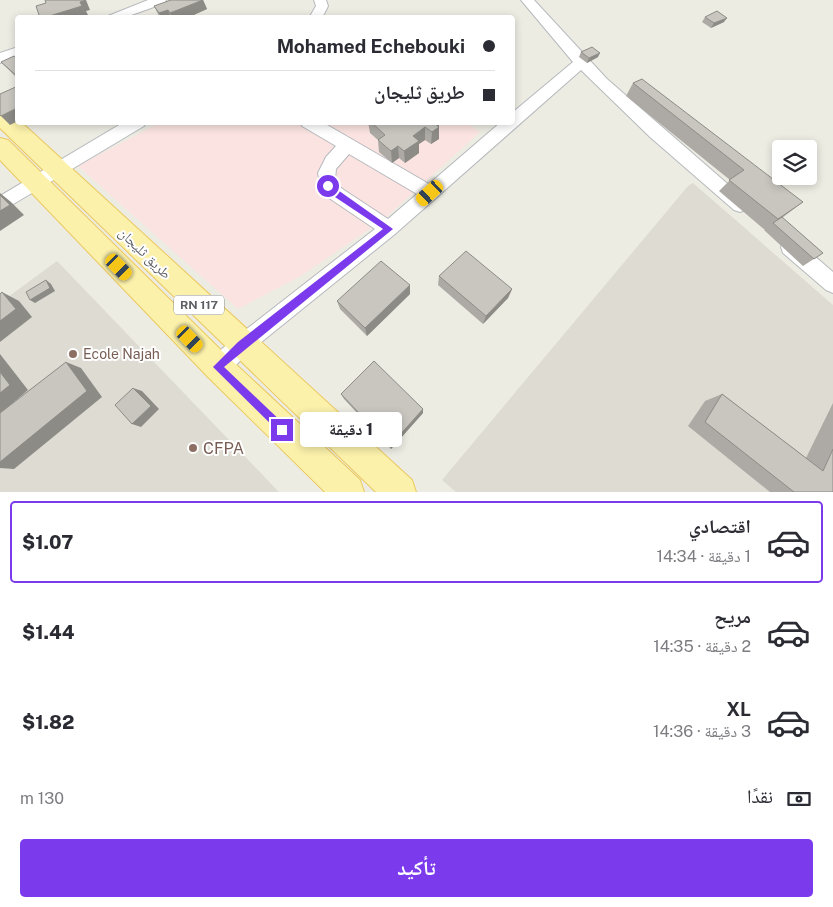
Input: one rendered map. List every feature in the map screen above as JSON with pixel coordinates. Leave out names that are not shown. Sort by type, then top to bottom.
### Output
[{"type":"main road","name":"طريق ثليجان","points":[[0,115],[46,175],[218,367],[348,492]]},
{"type":"main road","name":"طريق ثليجان","points":[[0,146],[46,175],[242,345],[400,492]]},
{"type":"street","points":[[118,15],[160,0]]},
{"type":"street","points":[[318,15],[322,6],[320,0]]},
{"type":"street","points":[[527,0],[554,35],[581,63],[753,216]]},
{"type":"street","points":[[0,58],[15,52]]},
{"type":"street","points":[[515,119],[581,63]]},
{"type":"street","points":[[0,205],[112,129],[127,125]]},
{"type":"street","points":[[313,125],[430,193]]},
{"type":"street","points":[[218,367],[242,345],[389,229],[509,125]]},
{"type":"street","points":[[348,145],[329,164],[325,177],[328,186],[335,193],[389,229]]},
{"type":"street","points":[[775,234],[833,284]]},
{"type":"shaded area","points":[[155,125],[470,125],[480,132],[384,219],[301,276],[238,309],[78,166]]},
{"type":"shaded area","points":[[693,183],[833,305],[833,492],[456,492],[442,480],[688,186]]},
{"type":"shaded area","name":"Ecole Najah","points":[[57,261],[279,492],[0,492],[0,303]]},
{"type":"building","points":[[45,0],[84,0],[80,2],[82,6],[53,15],[39,15],[36,6],[46,3]]},
{"type":"building","points":[[171,0],[203,0],[170,13],[168,10],[159,13],[154,6]]},
{"type":"building","points":[[717,11],[727,18],[714,23],[705,17]]},
{"type":"building","points":[[592,47],[600,53],[589,58],[581,52]]},
{"type":"building","points":[[15,57],[15,74],[1,62]]},
{"type":"building","points":[[642,79],[772,178],[772,185],[781,185],[803,202],[778,219],[729,180],[744,170],[633,83]]},
{"type":"building","points":[[15,87],[15,109],[1,116],[0,115],[0,94]]},
{"type":"building","points":[[374,125],[437,125],[439,127],[432,132],[425,127],[413,136],[419,141],[404,151],[398,146],[391,151],[378,140],[385,135]]},
{"type":"building","points":[[0,195],[10,205],[0,211]]},
{"type":"building","points":[[782,217],[823,253],[814,259],[773,223]]},
{"type":"building","points":[[466,251],[512,289],[486,316],[439,276]]},
{"type":"building","points":[[381,261],[410,285],[365,328],[337,301]]},
{"type":"building","points":[[46,280],[50,288],[30,300],[26,292]]},
{"type":"building","points":[[2,292],[16,309],[0,321],[0,294]]},
{"type":"building","points":[[374,361],[423,409],[390,446],[341,394]]},
{"type":"building","points":[[66,362],[87,391],[0,462],[0,413]]},
{"type":"building","points":[[0,372],[10,385],[0,393]]},
{"type":"building","points":[[133,388],[151,406],[132,424],[115,405]]},
{"type":"building","points":[[722,394],[823,471],[833,449],[833,492],[794,492],[705,422]]},
{"type":"place","name":"Ecole Najah","points":[[73,354]]},
{"type":"place","name":"CFPA","points":[[193,448]]},
{"type":"route","points":[[282,430],[218,367],[242,345],[389,229],[335,193],[328,186]]}]
